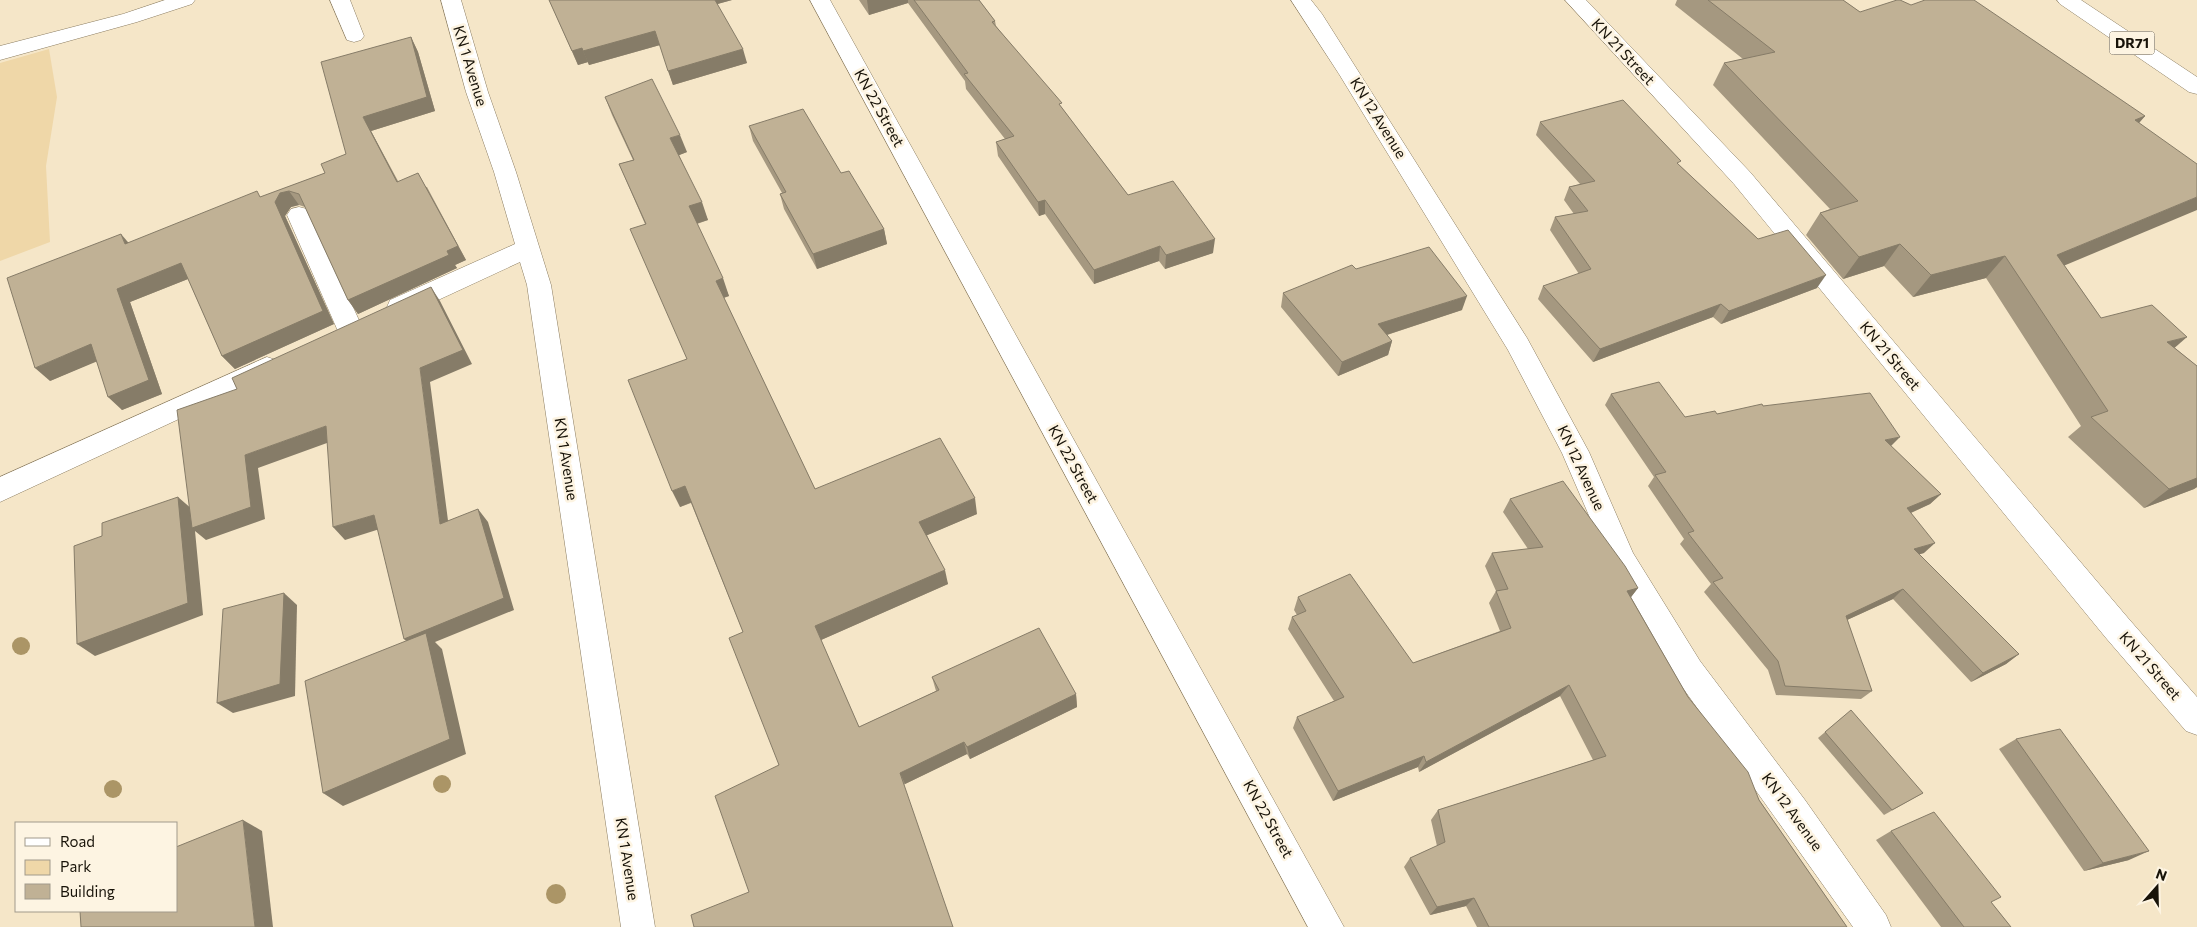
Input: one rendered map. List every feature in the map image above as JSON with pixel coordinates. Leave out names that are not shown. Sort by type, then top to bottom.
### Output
[{"type":"street","points":[[0,53],[130,18],[185,0]]},
{"type":"street","points":[[340,0],[354,36]]},
{"type":"street","name":"KN 1 Avenue","points":[[451,0],[477,92],[505,172],[539,285],[638,927]]},
{"type":"street","name":"KN 22 Street","points":[[820,0],[1327,927]]},
{"type":"street","name":"KN 12 Avenue","points":[[1301,0],[1350,74],[1518,345],[1575,452],[1622,560],[1690,670],[1874,927]]},
{"type":"street","name":"KN 21 Street","points":[[1575,0],[1742,178],[2091,598],[2197,720]]},
{"type":"street","name":"DR71","points":[[2067,0],[2197,87]]},
{"type":"street","points":[[299,215],[357,326],[528,248]]},
{"type":"street","points":[[0,490],[287,358]]},
{"type":"green space","points":[[49,49],[57,97],[46,166],[50,242],[0,261],[0,63]]},
{"type":"building","points":[[549,0],[715,0],[743,49],[668,71],[655,31],[583,51],[582,48],[572,51]]},
{"type":"building","points":[[914,0],[979,0],[995,21],[992,22],[1062,103],[1059,104],[1128,195],[1173,181],[1215,239],[1166,255],[1160,246],[1094,270],[1045,200],[1038,202],[996,142],[1014,136],[964,74],[968,73]]},
{"type":"building","points":[[1708,0],[1843,0],[1860,12],[1897,0],[1911,5],[1925,0],[1974,0],[2145,116],[2135,120],[2197,164],[2197,197],[2057,255],[2101,318],[2152,305],[2187,337],[2167,342],[2197,366],[2197,478],[2169,489],[2091,417],[2108,411],[2005,256],[1931,275],[1900,244],[1859,257],[1820,213],[1858,201],[1724,63],[1775,52]]},
{"type":"building","points":[[411,37],[427,97],[363,117],[397,182],[418,173],[458,246],[447,251],[449,255],[348,300],[299,194],[289,191],[280,193],[275,202],[323,311],[222,356],[181,263],[117,289],[149,380],[108,397],[91,344],[35,368],[7,278],[121,234],[125,244],[257,191],[260,197],[325,173],[321,164],[346,154],[321,62]]},
{"type":"building","points":[[652,79],[680,135],[670,138],[702,202],[689,206],[723,278],[716,281],[815,489],[940,438],[975,498],[919,522],[945,570],[815,626],[859,727],[939,690],[932,677],[1039,628],[1076,694],[967,747],[964,742],[900,773],[953,927],[694,927],[691,915],[749,892],[715,796],[779,765],[729,638],[743,632],[685,486],[672,491],[628,380],[687,359],[630,229],[646,224],[619,164],[634,160],[605,97]]},
{"type":"building","points":[[1623,100],[1681,161],[1677,163],[1758,239],[1788,230],[1826,275],[1729,311],[1721,304],[1600,349],[1543,286],[1591,269],[1555,217],[1588,211],[1569,187],[1595,181],[1540,122]]},
{"type":"building","points":[[803,109],[841,173],[849,171],[884,229],[813,254],[780,194],[786,192],[749,126]]},
{"type":"building","points":[[1429,247],[1467,296],[1378,324],[1392,341],[1342,362],[1283,293],[1352,265],[1356,269]]},
{"type":"building","points":[[431,287],[463,350],[420,368],[440,524],[478,509],[504,598],[404,639],[374,515],[333,527],[326,426],[245,455],[251,507],[192,528],[177,410],[237,389],[232,378]]},
{"type":"building","points":[[1659,382],[1685,417],[1715,411],[1717,414],[1762,404],[1763,406],[1870,393],[1900,437],[1885,440],[1941,494],[1907,508],[1935,543],[1914,549],[2019,654],[1983,673],[1903,589],[1846,616],[1872,691],[1785,686],[1778,661],[1713,582],[1723,578],[1688,533],[1694,531],[1655,475],[1666,472],[1611,394]]},
{"type":"building","points":[[1563,481],[1625,566],[1638,588],[1627,591],[1688,697],[1748,772],[1759,800],[1847,927],[1489,927],[1474,898],[1437,907],[1410,858],[1445,842],[1438,810],[1606,756],[1569,685],[1426,762],[1424,756],[1338,791],[1297,717],[1344,697],[1292,617],[1306,611],[1298,597],[1350,574],[1413,663],[1511,628],[1496,591],[1508,589],[1492,553],[1543,547],[1510,499]]},
{"type":"building","points":[[178,497],[188,603],[77,644],[74,546],[102,536],[102,523]]},
{"type":"building","points":[[284,593],[280,684],[217,703],[223,609]]},
{"type":"building","points":[[426,633],[450,739],[323,793],[305,681]]},
{"type":"building","points":[[1851,710],[1923,793],[1892,810],[1825,732]]},
{"type":"building","points":[[2060,729],[2149,851],[2103,863],[2016,739]]},
{"type":"building","points":[[1934,812],[2001,897],[1991,902],[2011,927],[1964,927],[1891,831]]},
{"type":"building","points":[[243,820],[255,927],[81,927],[80,912],[178,912],[178,846]]}]
